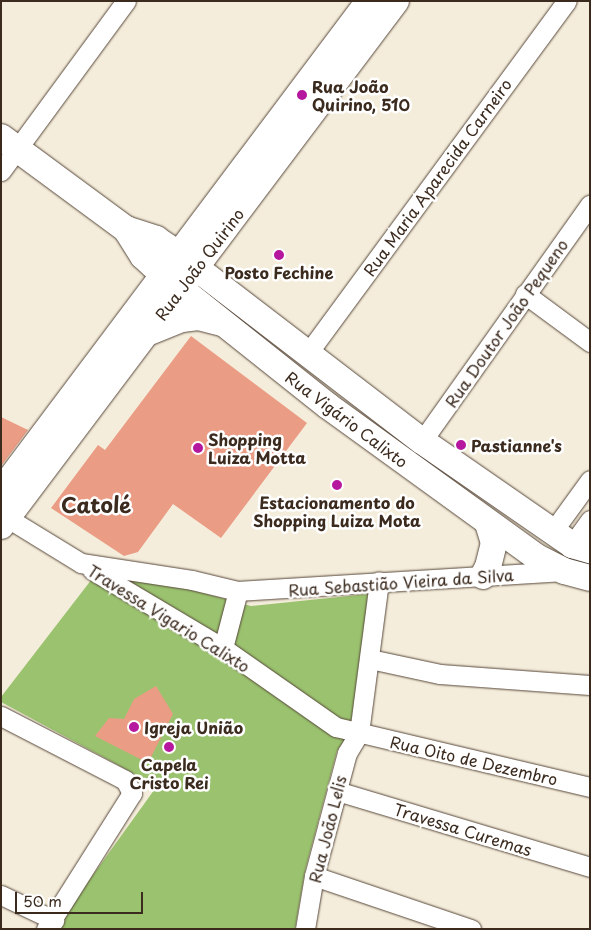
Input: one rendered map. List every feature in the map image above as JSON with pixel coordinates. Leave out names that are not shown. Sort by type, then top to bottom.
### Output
[{"type":"main road","name":"Rua João Quirino","points":[[3,519],[146,333],[179,271],[369,1]]},
{"type":"main road","name":"Rua João Quirino","points":[[1,491],[396,1]]},
{"type":"main road","name":"Rua Vigário Calixto","points":[[9,143],[126,229],[156,239],[179,271],[223,324],[328,406],[535,556],[564,571],[590,578]]},
{"type":"main road","name":"Rua Vigário Calixto","points":[[179,271],[308,353],[422,441],[571,542]]},
{"type":"main road","points":[[146,333],[182,319],[198,317],[223,324]]},
{"type":"main road","points":[[482,576],[488,567],[494,543],[488,523]]},
{"type":"street","points":[[1,171],[9,143],[126,1]]},
{"type":"street","name":"Rua Maria Aparecida Carneiro","points":[[308,353],[567,1]]},
{"type":"street","name":"Rua Doutor João Pequeno","points":[[422,441],[590,205]]},
{"type":"street","points":[[525,294],[590,342]]},
{"type":"street","points":[[571,542],[590,480]]},
{"type":"street","name":"Rua Sebastião Vieira da Silva","points":[[3,519],[81,563],[192,580],[238,591],[564,571]]},
{"type":"street","points":[[571,542],[590,520]]},
{"type":"street","name":"Travessa Vigario Calixto","points":[[81,563],[223,648],[323,720],[359,733]]},
{"type":"street","points":[[359,733],[379,582]]},
{"type":"street","points":[[223,648],[238,591]]},
{"type":"street","points":[[370,660],[440,674],[590,685]]},
{"type":"street","points":[[1,716],[125,780],[132,792],[50,925],[1,895]]},
{"type":"street","name":"Rua Oito de Dezembro","points":[[359,733],[590,787]]},
{"type":"street","name":"Rua João Lelis","points":[[305,929],[314,876],[347,753],[359,733]]},
{"type":"street","name":"Travessa Curemas","points":[[337,791],[590,867]]},
{"type":"street","points":[[314,876],[471,929]]},
{"type":"green space","points":[[95,575],[181,587],[251,606],[368,594],[354,726],[337,751],[305,871],[295,929],[54,929],[157,786],[1,702],[1,697]]},
{"type":"building","name":"Shopping Luiza Motta","points":[[191,336],[307,423],[221,538],[173,504],[138,552],[124,556],[51,508],[98,445],[105,450]]},
{"type":"building","points":[[1,417],[28,430],[1,466]]},
{"type":"building","name":"Igreja União","points":[[156,686],[173,714],[148,763],[95,736],[109,718],[124,719],[134,699]]},
{"type":"place","name":"Rua João Quirino, 510","points":[[302,95]]},
{"type":"place","name":"Posto Fechine","points":[[279,255]]},
{"type":"place","name":"Pastianne's","points":[[461,445]]},
{"type":"place","name":"Shopping Luiza Motta","points":[[198,448]]},
{"type":"place","name":"Estacionamento do Shopping Luiza Mota","points":[[337,485]]},
{"type":"place","name":"Igreja União","points":[[134,727]]},
{"type":"place","name":"Capela Cristo Rei","points":[[169,747]]},
{"type":"district","name":"Catolé","points":[[96,504]]}]
